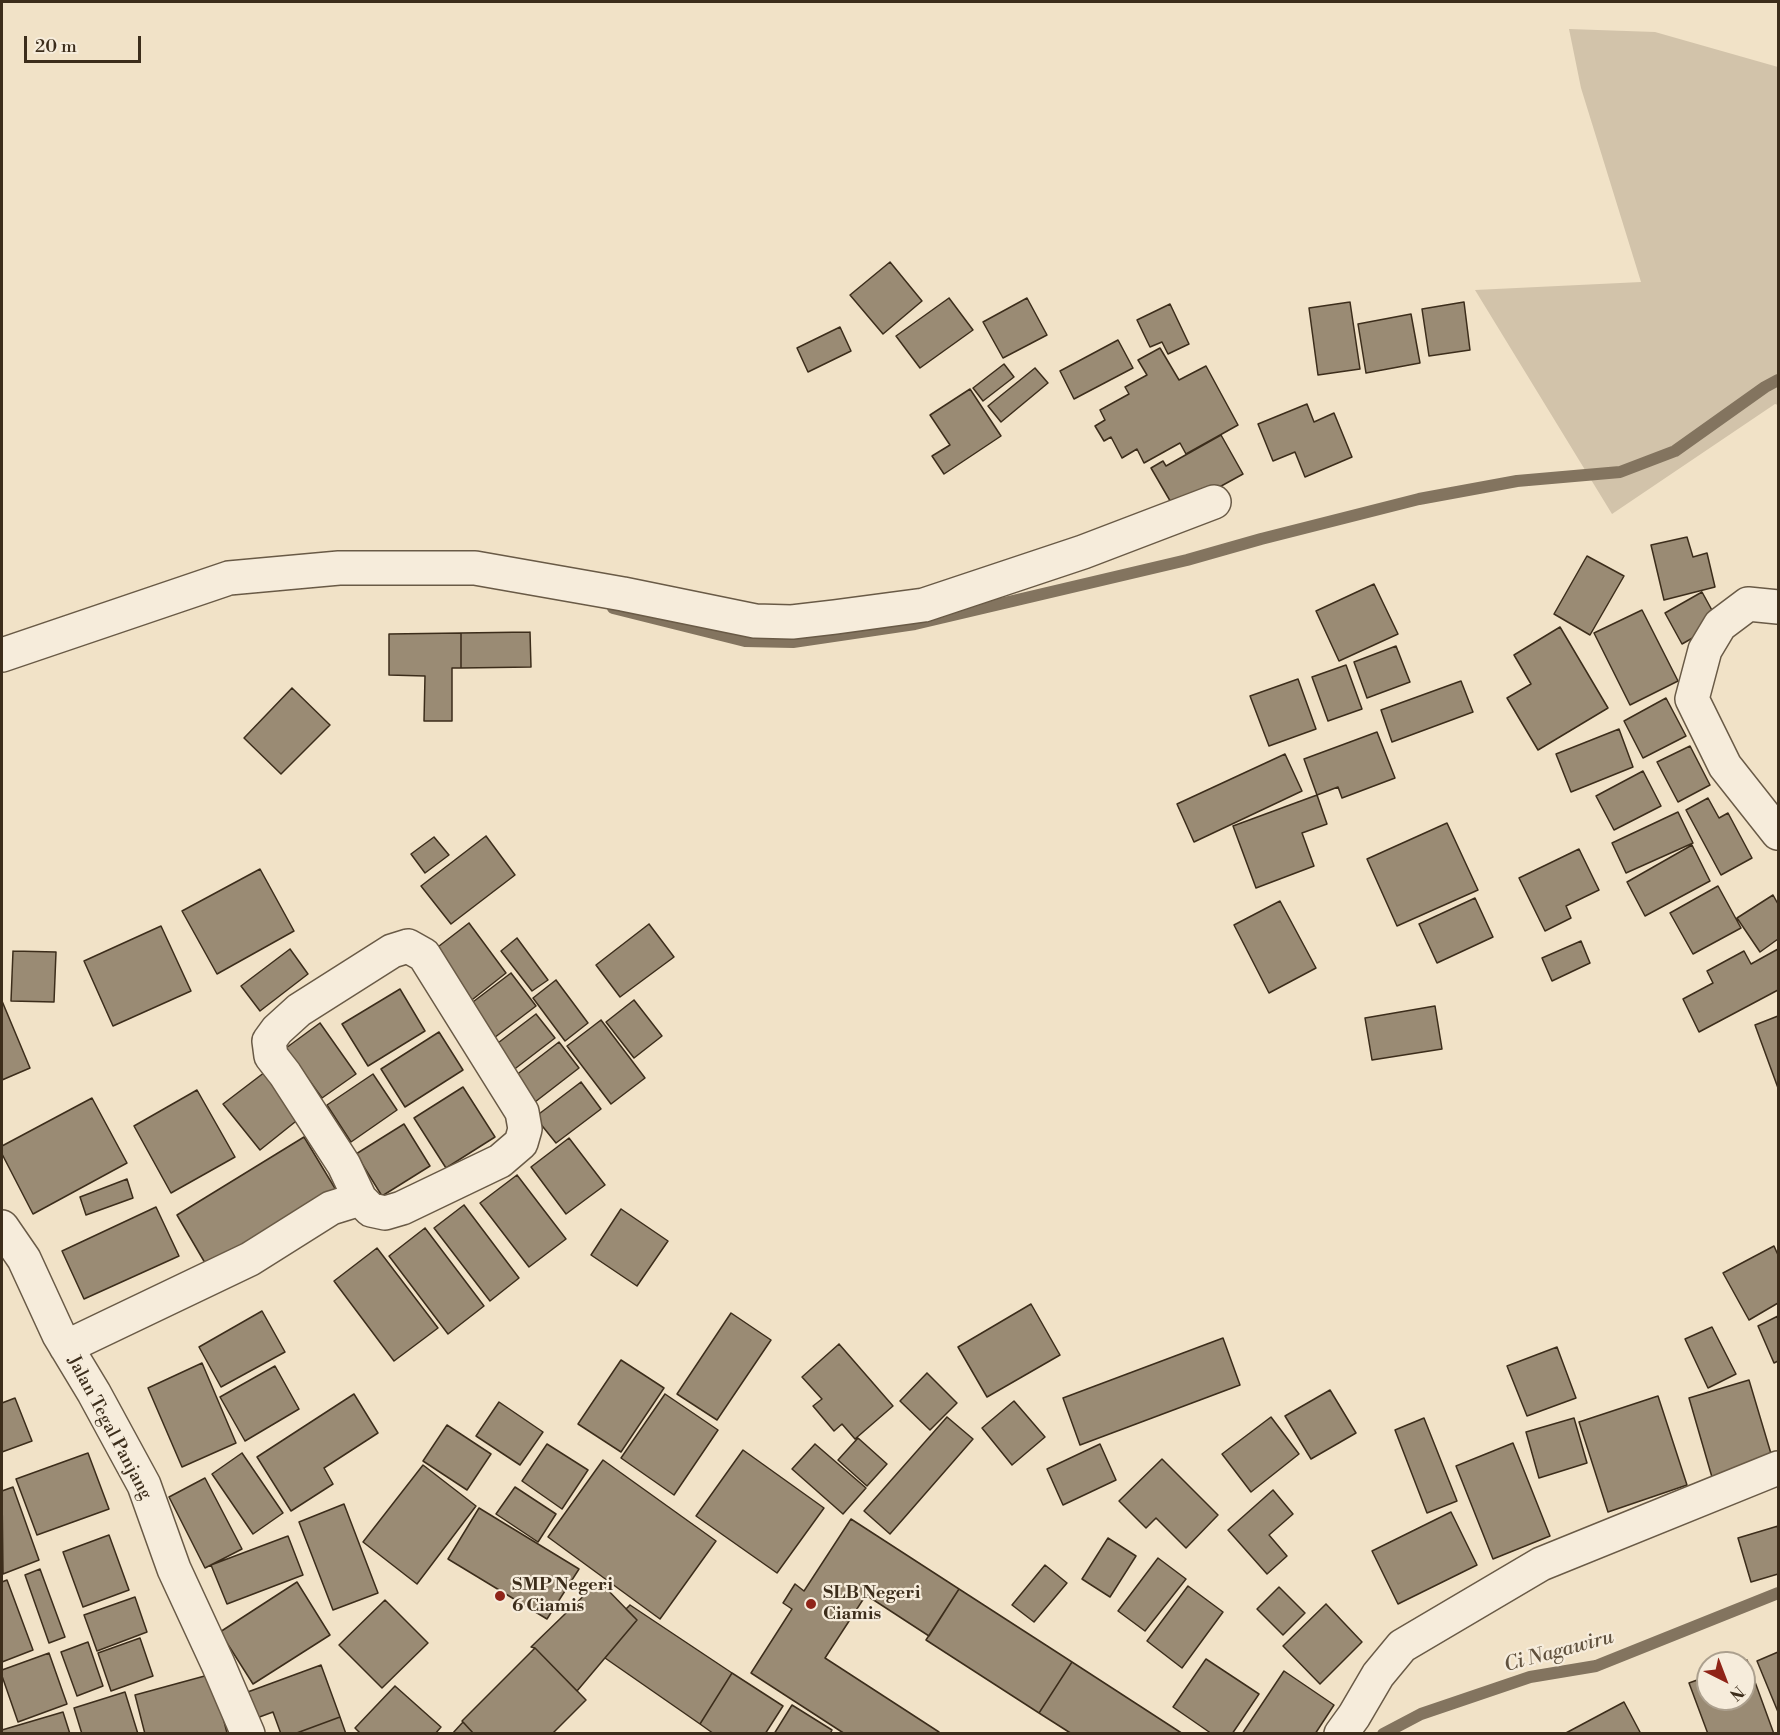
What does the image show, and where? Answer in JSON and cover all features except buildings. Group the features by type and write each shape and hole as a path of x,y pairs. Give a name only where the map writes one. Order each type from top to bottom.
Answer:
{"street":[{"path":"2,654 229,578 339,568 475,568 623,594 755,621 792,622 835,617 924,605 1083,552 1214,502"},
{"path":"1779,607 1748,604 1720,625 1706,650 1692,699 1725,766 1779,833"},
{"path":"408,946 424,955 522,1112 525,1129 521,1143 500,1161 402,1208 385,1213 371,1210 360,1199 344,1165 271,1056 269,1041 277,1030 299,1010 392,951 408,946"},
{"path":"66,1347 250,1259 331,1208 360,1199"},
{"name":"Jalan Tegal Panjang","path":"2,1227 24,1259 59,1335 94,1393 144,1485 174,1569 219,1664 248,1734"},
{"path":"1341,1734 1377,1675 1402,1646 1541,1564 1779,1468"}],"shaded area":[{"path":"1569,29 1655,32 1778,67 1778,405 1775,404 1612,514 1475,290 1641,282 1581,88"}],"waterway":[{"path":"613,608 745,641 793,642 915,624 1187,560 1419,499 1517,481 1620,472 1675,451 1778,380"},
{"name":"Ci Nagawiru","path":"1383,1734 1421,1714 1530,1677 1596,1666 1778,1593"}],"place":[{"name":"SMP Negeri 6 Ciamis","path":"500,1596"},
{"name":"SLB Negeri Ciamis","path":"811,1604"}]}
